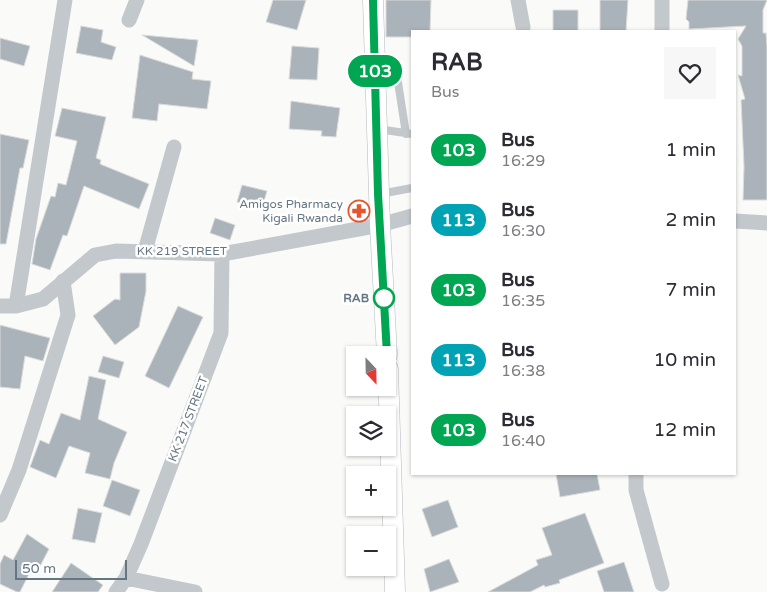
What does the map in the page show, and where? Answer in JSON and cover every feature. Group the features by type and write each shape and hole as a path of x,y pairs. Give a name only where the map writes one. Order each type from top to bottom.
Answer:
{"main road":[{"path":"373,0 378,194 387,346"},
{"path":"389,396 395,592"}],"street":[{"path":"16,306 65,0"},
{"path":"129,20 137,0"},
{"path":"518,0 523,27"},
{"path":"662,0 662,30"},
{"path":"145,251 174,147"},
{"name":"KK 219 STREET","path":"0,306 16,306 43,299 95,255 116,251 222,254 380,225 411,216"},
{"path":"736,221 767,223"},
{"name":"KK 217 STREET","path":"116,592 126,578 220,332 222,254"},
{"path":"0,515 35,423 68,315 63,281"},
{"path":"636,475 636,490 662,584"},
{"path":"126,578 196,592"}],"lane":[{"path":"375,64 392,73 398,82 410,134 376,128"},
{"path":"378,194 411,188"}],"building":[{"path":"273,0 306,0 297,30 266,22"},
{"path":"386,0 431,0 430,30 411,30 411,37 386,37"},
{"path":"600,0 628,0 626,30 600,30"},
{"path":"688,0 767,0 763,10 763,33 766,33 767,47 767,200 743,200 744,166 741,100 745,99 738,75 742,76 742,46 738,39 746,26 689,29 689,22 686,19"},
{"path":"553,10 578,10 578,30 553,30"},
{"path":"81,26 103,30 101,42 116,47 112,60 76,53"},
{"path":"142,35 198,40 194,66"},
{"path":"0,38 30,46 24,66 0,59"},
{"path":"292,46 319,48 317,80 289,79"},
{"path":"140,55 193,72 192,79 211,81 207,109 159,104 157,121 132,118"},
{"path":"291,101 340,108 336,137 321,136 322,131 289,129"},
{"path":"62,108 106,117 96,158 101,160 100,164 149,184 139,209 84,186 67,236 63,235 50,270 32,264 36,239 51,196 55,197 58,183 66,185 77,141 55,136"},
{"path":"0,134 29,140 23,168 20,168 6,244 0,244"},
{"path":"242,185 267,191 262,208 237,202"},
{"path":"215,218 235,225 230,240 210,233"},
{"path":"120,273 146,273 146,291 139,327 115,345 93,316 115,299 120,300"},
{"path":"178,306 203,317 169,388 145,376"},
{"path":"0,325 50,338 43,361 25,356 20,389 0,387"},
{"path":"103,356 124,362 119,378 98,372"},
{"path":"89,376 106,380 98,419 127,432 114,463 110,479 85,473 90,453 69,446 56,478 30,467 40,440 49,444 61,413 80,420"},
{"path":"556,475 597,475 600,490 560,497"},
{"path":"112,480 140,490 130,516 103,506"},
{"path":"448,500 458,527 432,537 422,509"},
{"path":"78,508 102,513 95,543 72,539"},
{"path":"585,513 604,563 559,580 560,583 545,587 544,585 530,592 488,592 538,565 536,560 552,555 542,528"},
{"path":"27,534 49,549 39,568 33,566 20,592 17,592 0,584 0,564 4,555 13,560"},
{"path":"449,559 459,582 430,592 424,569"},
{"path":"624,562 634,592 604,592 597,571"},
{"path":"71,563 103,585 98,592 52,592"}],"bus line":[{"name":"103","path":"373,0 378,194 386,346"}],"place":[{"name":"Amigos Pharmacy Kigali Rwanda","path":"359,211"},
{"name":"RAB","path":"384,298"}]}
